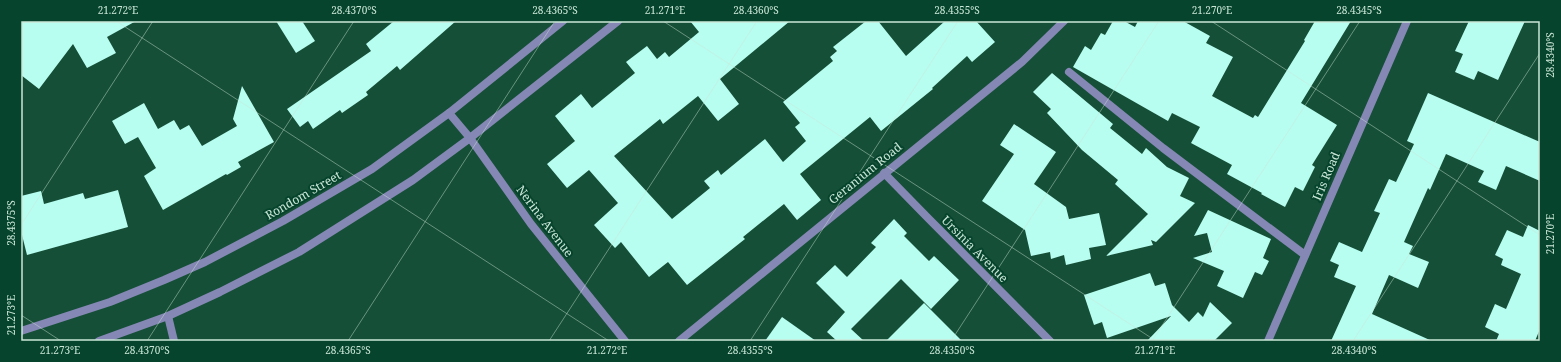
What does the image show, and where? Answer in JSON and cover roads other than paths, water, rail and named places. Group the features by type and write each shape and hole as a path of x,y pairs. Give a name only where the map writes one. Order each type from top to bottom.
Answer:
{"street":[{"name":"Rondom Street","path":"21,331 110,302 206,262 283,221 372,169 449,113 563,21"},
{"path":"98,341 168,316 220,292 299,252 413,180 470,138 618,21"},
{"name":"Geranium Road","path":"679,341 1022,62 1064,21"},
{"name":"Iris Road","path":"1268,341 1407,21"},
{"path":"1068,72 1163,148 1305,255"},
{"name":"Nerina Avenue","path":"449,113 470,138 531,224 625,341"},
{"name":"Ursinia Avenue","path":"884,173 1050,341"},
{"path":"168,316 174,341"}]}
